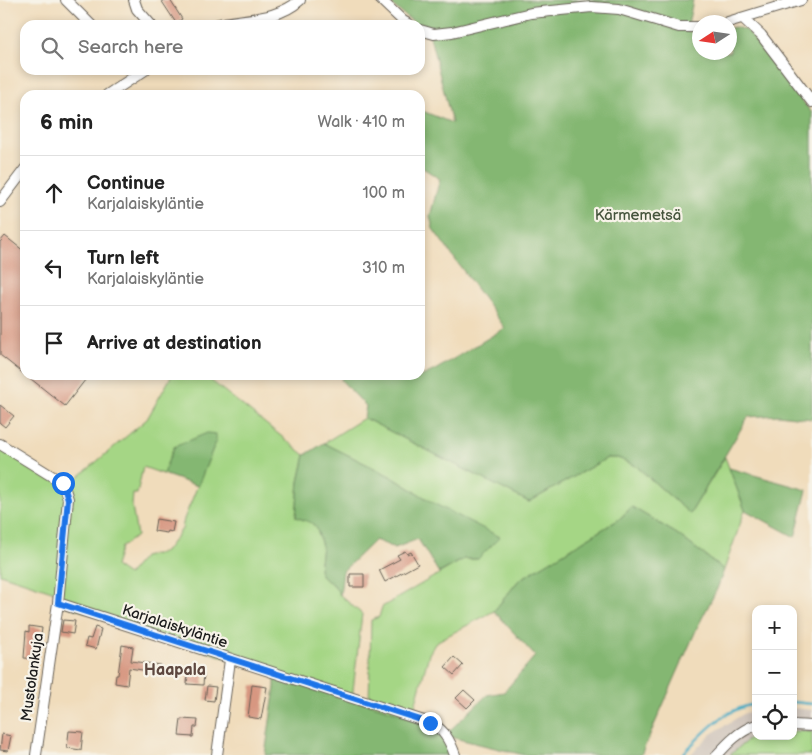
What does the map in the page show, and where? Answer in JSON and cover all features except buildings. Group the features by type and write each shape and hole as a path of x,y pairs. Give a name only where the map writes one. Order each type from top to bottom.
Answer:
{"street":[{"path":"66,0 86,20"},
{"path":"134,0 137,9 147,20"},
{"path":"252,20 280,13 294,6 300,0"},
{"path":"380,0 402,20"},
{"path":"737,20 801,0"},
{"path":"425,31 434,34 452,32 530,13 592,7 619,9 678,27 692,27"},
{"path":"744,19 760,35 812,102"},
{"path":"115,90 135,75"},
{"path":"0,202 20,176"},
{"path":"0,444 63,483 68,499 58,603"},
{"name":"Karjalaiskyläntie","path":"58,603 430,723 438,727 450,742 456,755"},
{"name":"Mustolankuja","path":"36,755 58,603"},
{"path":"217,755 230,660"},
{"path":"797,725 812,726"},
{"path":"716,755 733,738 752,727"}],"shaded area":[{"path":"797,708 812,710 812,755 690,755 711,734 745,713 752,712 752,740 797,740"}],"green space":[{"name":"Kärmemetsä","path":"387,0 693,0 688,32 692,32 692,60 737,60 737,28 748,31 812,113 812,419 778,415 748,417 690,514 636,466 618,458 607,458 529,502 364,418 366,406 341,380 425,380 425,375 505,328 433,229 430,216 440,179 425,169 425,112 452,123 428,29 425,28 425,20 411,20"},
{"path":"169,380 210,380 305,455 299,482 296,517 312,523 317,529 322,546 319,570 323,578 334,585 340,595 362,614 352,699 58,603 58,593 0,574 0,444 63,483 76,479 147,419","holes":["216,441 184,519 182,529 165,552 143,557 128,575 115,566 121,547 137,536 132,506 133,494 137,494 143,467 163,474 174,447"]},
{"path":"364,418 529,502 607,458 618,458 636,466 690,514 725,457 745,510 724,570 677,534 632,507 618,520 519,580 494,611 436,642 429,654 412,717 369,704 371,620 379,617 382,607 464,559 478,559 435,504 392,477 324,443"},
{"path":"207,433 216,434 216,441 198,486 163,474 174,447"},
{"path":"324,443 392,477 435,504 500,537 478,559 464,559 439,573 418,539 395,548 375,540 343,571 340,595 334,585 323,578 319,570 322,546 317,529 312,523 296,517 299,482 305,455"},
{"path":"729,468 807,490 795,537 745,510"},
{"path":"632,507 677,534 724,570 641,755 524,755 446,736 455,755 265,755 275,687 275,674 430,723 445,735 487,695 504,692 535,656 494,611 519,580 618,520"},
{"path":"797,731 812,732 812,755 730,755 752,736 752,740 797,740"}],"waterway":[{"path":"797,702 812,704"},
{"path":"682,755 706,730 724,716 744,706 752,705"}],"district":[{"name":"Haapala","path":"175,669"}],"route":[{"path":"63,483 68,499 58,603 430,723"}]}
